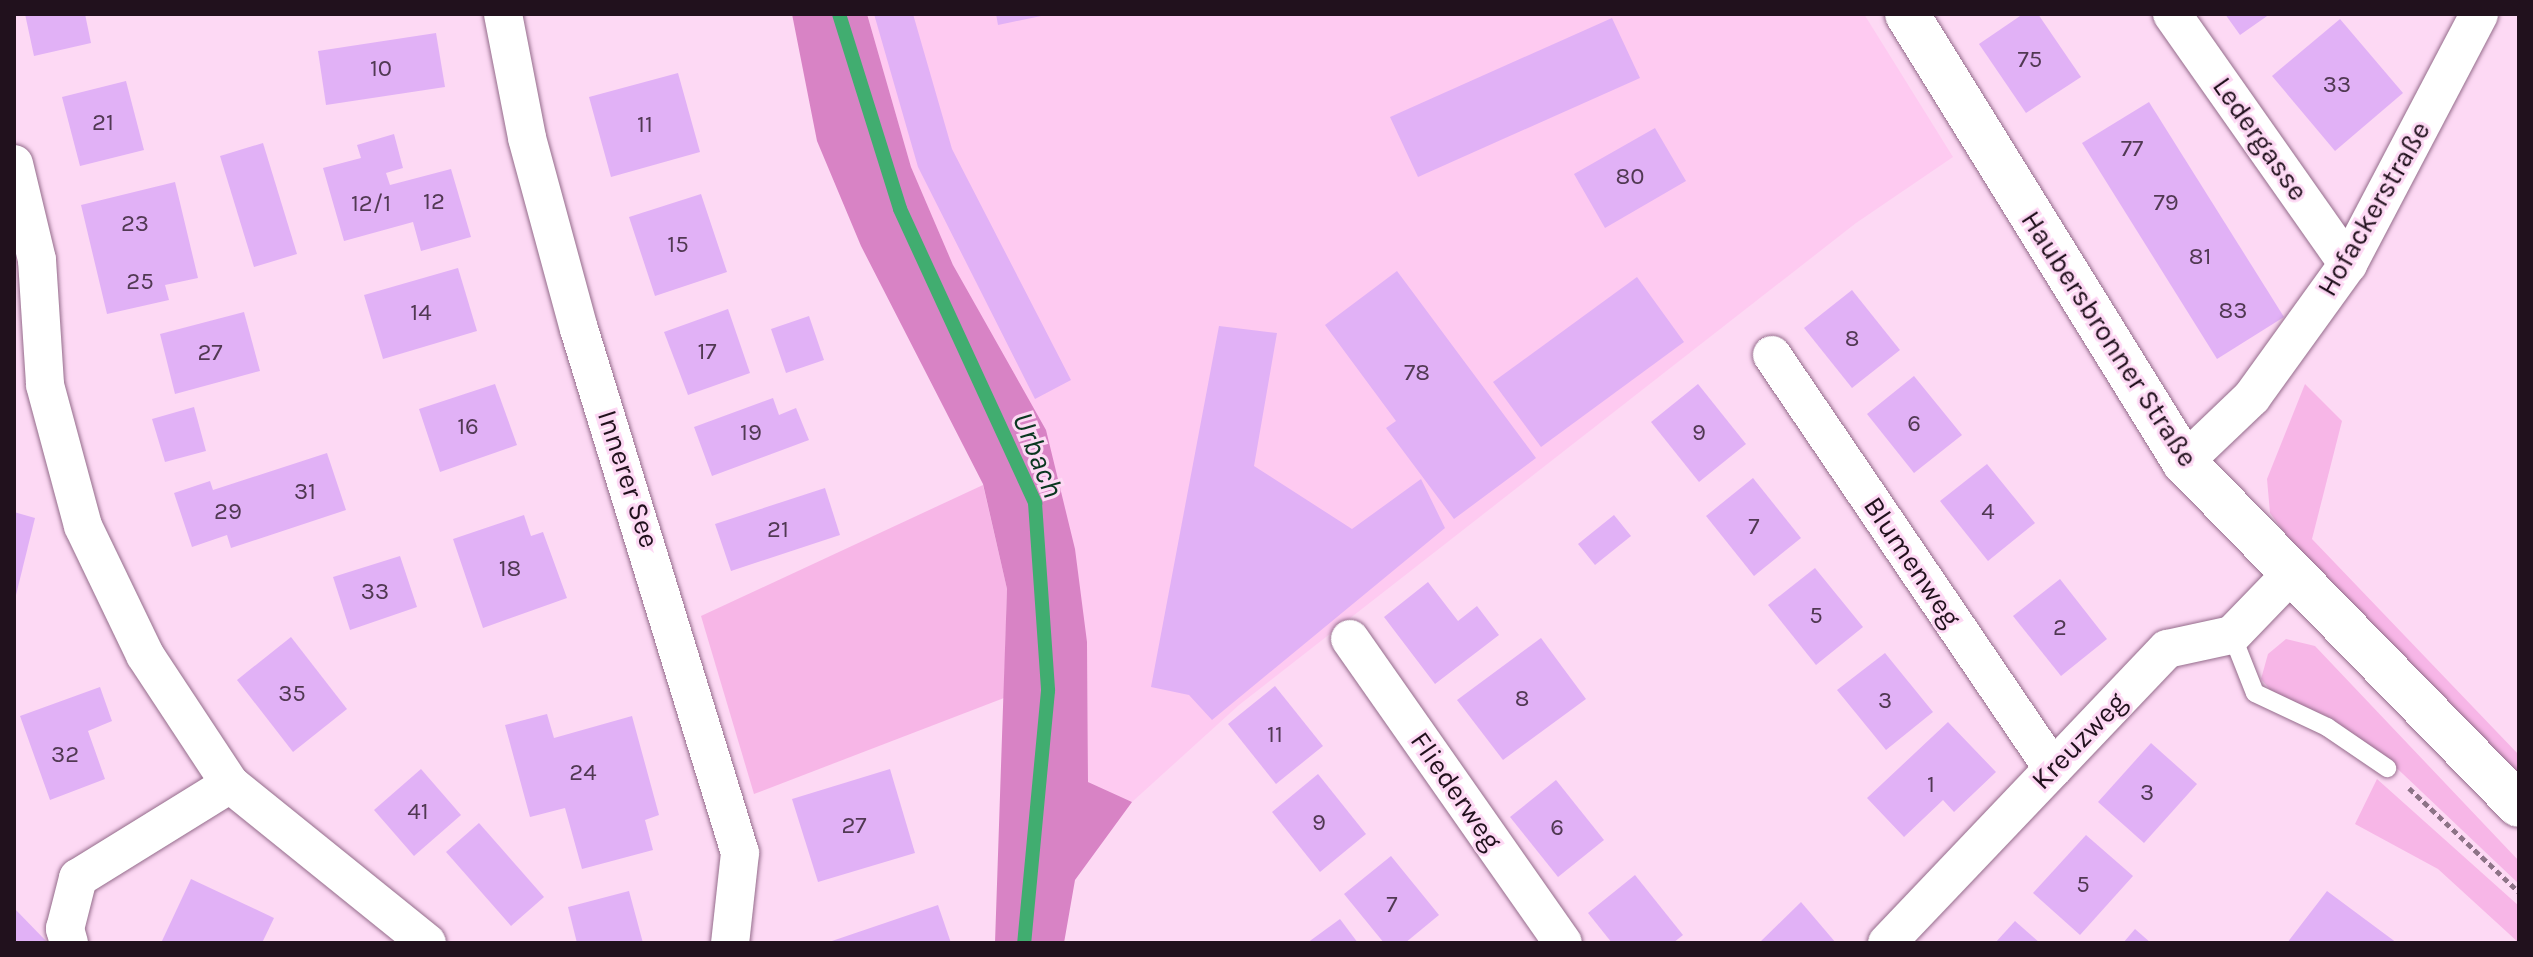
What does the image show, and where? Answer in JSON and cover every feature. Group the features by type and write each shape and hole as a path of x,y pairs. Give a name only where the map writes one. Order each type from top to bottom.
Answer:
{"street":[{"name":"Innerer See","path":"503,14 527,138 579,329 740,853 730,943"},
{"name":"Haubersbronner Straße","path":"1907,14 2184,462 2519,805"},
{"name":"Ledergasse","path":"2172,14 2348,264"},
{"name":"Hofackerstraße","path":"2184,462 2252,397 2348,264 2479,14"},
{"path":"14,164 37,260 45,385 83,526 145,655 230,784 427,943"},
{"name":"Blumenweg","path":"1772,355 2053,769"},
{"path":"2232,635 2291,574"},
{"name":"Kreuzweg","path":"1887,943 2167,649 2232,635"},
{"name":"Fliederweg","path":"1350,639 1563,943"},
{"path":"69,943 65,929 78,878 230,784"}],"lane":[{"path":"2232,635 2255,693 2327,727 2387,768"}],"path":[{"path":"2387,768 2519,892"}],"shaded area":[{"path":"792,14 867,14 911,167 953,265 1046,430 1075,549 1087,642 1088,782 1132,802 1075,880 1064,943 995,943 1007,589 983,484 861,246 817,141"},
{"path":"867,14 1864,14 1953,157 1856,223 1239,705 1132,802 1088,782 1087,642 953,265 911,167"},
{"path":"2305,384 2342,421 2312,539 2519,755 2519,789 2313,571 2270,513 2267,479"},
{"path":"983,485 1007,589 1004,698 754,794 701,616"},
{"path":"2286,639 2315,646 2519,861 2519,884 2384,756 2331,718 2274,694 2261,679 2268,654"},
{"path":"2377,779 2519,906 2519,943 2438,869 2355,824"}],"building":[{"path":"25,14 85,14 91,43 34,56"},
{"path":"874,14 913,14 952,149 1071,380 1035,399 918,167"},
{"path":"996,14 1046,14 1046,15 998,25"},
{"path":"2023,14 2038,14 2081,77 2026,113 1979,44"},
{"path":"2225,14 2270,14 2240,35"},
{"path":"1612,18 1640,78 1418,177 1390,117"},
{"path":"2340,19 2403,93 2335,151 2272,76"},
{"path":"436,33 445,87 326,105 318,51"},
{"path":"678,73 700,152 611,177 589,97"},
{"path":"126,81 144,150 80,166 62,97"},
{"path":"2149,102 2284,317 2217,359 2082,143"},
{"path":"1655,128 1686,181 1605,228 1574,174"},
{"path":"394,134 403,168 386,173 390,185 451,169 471,237 421,251 413,222 344,241 323,168 361,158 357,145"},
{"path":"263,143 297,254 254,267 220,156"},
{"path":"175,182 198,278 165,285 169,300 107,314 81,205"},
{"path":"701,194 727,272 655,296 629,217"},
{"path":"458,268 477,331 383,359 364,295"},
{"path":"1397,271 1536,458 1454,519 1386,428 1396,421 1325,325"},
{"path":"1637,277 1684,342 1541,447 1493,382"},
{"path":"1852,290 1900,350 1852,388 1804,328"},
{"path":"728,309 750,373 688,395 664,332"},
{"path":"244,312 260,371 175,394 160,334"},
{"path":"809,316 824,360 786,373 771,329"},
{"path":"1219,326 1277,333 1254,466 1352,529 1421,479 1445,528 1212,720 1189,695 1151,687"},
{"path":"1914,376 1962,435 1914,473 1867,414"},
{"path":"495,384 517,445 440,472 419,409"},
{"path":"1698,384 1746,444 1699,482 1651,422"},
{"path":"773,398 779,415 796,408 809,440 712,476 694,427"},
{"path":"194,407 206,451 165,462 152,419"},
{"path":"327,453 346,510 231,548 227,535 192,547 174,493 210,481 213,490"},
{"path":"1987,464 2035,523 1988,561 1940,501"},
{"path":"1753,478 1801,538 1754,576 1706,516"},
{"path":"825,488 840,535 731,571 715,524"},
{"path":"14,512 35,518 15,599 14,599"},
{"path":"524,515 531,536 543,532 567,598 483,628 453,539"},
{"path":"1614,515 1631,536 1595,565 1578,544"},
{"path":"400,556 417,607 350,630 333,577"},
{"path":"1815,568 1863,627 1816,665 1768,605"},
{"path":"2060,579 2107,639 2061,676 2013,616"},
{"path":"1428,582 1458,621 1477,606 1499,635 1435,684 1384,617"},
{"path":"291,637 347,709 293,752 237,680"},
{"path":"1541,638 1586,699 1503,760 1457,700"},
{"path":"1885,653 1933,712 1886,750 1837,690"},
{"path":"1275,686 1323,746 1276,784 1228,724"},
{"path":"100,687 112,721 88,731 105,779 50,800 20,716"},
{"path":"547,714 554,738 632,716 659,815 645,820 653,850 582,869 565,808 530,817 505,725"},
{"path":"1948,722 1996,772 1954,812 1943,800 1904,837 1867,798"},
{"path":"2151,743 2197,784 2144,843 2098,802"},
{"path":"421,769 461,815 414,856 374,810"},
{"path":"890,769 915,853 818,882 792,799"},
{"path":"1318,774 1366,834 1320,872 1272,812"},
{"path":"1556,780 1604,840 1558,877 1510,817"},
{"path":"479,823 544,897 511,926 446,852"},
{"path":"2086,835 2133,876 2080,935 2033,893"},
{"path":"1391,856 1439,915 1405,943 1384,943 1344,894"},
{"path":"1635,875 1683,935 1673,943 1612,943 1588,913"},
{"path":"191,879 274,918 262,943 161,943"},
{"path":"629,891 643,943 577,943 568,907"},
{"path":"2327,891 2366,920 2397,943 2287,943"},
{"path":"1801,902 1836,943 1759,943"},
{"path":"938,905 951,943 829,943 829,942"},
{"path":"14,908 48,943 14,943"},
{"path":"1340,919 1358,943 1307,943"},
{"path":"2015,921 2040,943 1995,943"},
{"path":"2135,929 2151,943 2123,943"}],"waterway":[{"name":"Urbach","path":"839,14 900,209 1035,503 1048,691 1024,943"}]}
